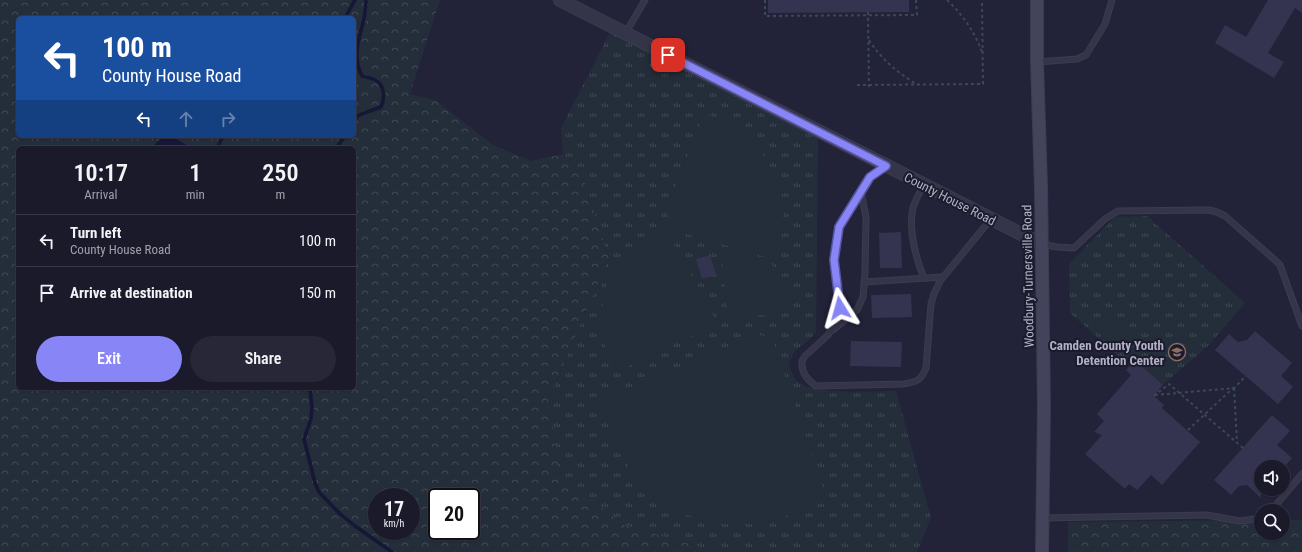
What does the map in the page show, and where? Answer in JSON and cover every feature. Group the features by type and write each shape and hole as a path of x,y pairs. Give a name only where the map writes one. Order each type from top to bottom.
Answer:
{"main road":[{"name":"Woodbury-Turnersville Road","path":"1037,0 1037,62 1041,155 1044,407 1042,552"}],"street":[{"name":"County House Road","path":"560,0 1041,244"}],"lane":[{"path":"626,34 645,0"},
{"path":"1037,62 1077,60 1086,55 1105,24 1112,0"},
{"path":"827,336 836,323 840,308 834,260 839,227 870,177 886,166"},
{"path":"924,185 913,208 912,229 919,265 924,278"},
{"path":"861,192 866,217 863,297 857,310 805,356 802,361 801,366 806,378 816,386 903,384 912,383 923,376 926,368 931,304 934,294 943,277 991,219"},
{"path":"1041,244 1074,248 1105,219 1118,211 1209,210 1217,212 1225,216 1280,266 1302,326"},
{"path":"864,282 943,277"},
{"path":"1277,504 1302,474"},
{"path":"1043,518 1206,515 1240,521 1254,519"}],"path":[{"path":"765,0 765,16 868,14 917,15 916,0"},
{"path":"947,0 961,14 974,33 983,54"},
{"path":"857,85 983,84 982,0"},
{"path":"868,14 869,90"},
{"path":"868,39 882,58 903,76 918,84"},
{"path":"1188,430 1246,376"},
{"path":"1234,388 1179,393 1154,396 1169,384 1179,393 1238,443 1243,448"},
{"path":"1234,388 1238,443"}],"green space":[{"path":"0,0 440,0 410,94 435,100 493,145 531,161 563,154 582,174 609,258 548,401 624,525 718,552 0,552"},
{"path":"610,32 818,138 816,332 794,352 789,365 793,376 797,381 805,386 816,389 844,392 896,391 931,518 917,552 718,552 624,525 561,476 548,401 609,258 582,174 563,154 561,128"},
{"path":"704,113 729,124 747,136 761,152 774,176 781,195 783,210 780,232 773,259 673,230 666,211"},
{"path":"1147,216 1245,303 1209,345 1163,385 1135,360 1130,366 1070,313 1069,264 1115,217"},
{"path":"660,225 664,226 714,317 712,326 619,371 605,346 602,333 603,304 606,290 611,276 621,258 648,233"},
{"path":"721,251 739,252 759,257 775,268 786,283 790,292 794,311 732,319 728,315"},
{"path":"1108,310 1140,338 1125,355 1093,327"},
{"path":"757,334 773,340 827,501 773,521 751,524 717,524 680,513 669,508 652,495 630,470 614,437 600,400"},
{"path":"1302,519 1302,552 1068,552 1068,522 1254,520 1254,540 1290,540 1290,520"}],"shaded area":[{"path":"163,138 176,138 188,146 154,146"}],"building":[{"path":"768,0 909,0 909,12 768,13"},
{"path":"1268,0 1302,0 1302,13 1295,8 1268,53 1284,62 1274,78 1215,43 1225,25 1246,37"},
{"path":"901,232 902,268 880,268 879,233"},
{"path":"710,255 716,275 702,279 696,259"},
{"path":"911,294 912,317 872,318 871,295"},
{"path":"1255,331 1292,363 1281,376 1293,387 1278,404 1215,350 1229,334 1238,342 1247,340"},
{"path":"851,341 902,342 901,367 850,366"},
{"path":"1135,360 1163,385 1154,396 1164,405 1162,408 1200,442 1162,485 1151,475 1137,490 1129,484 1125,489 1085,454 1102,435 1094,432 1104,421 1097,414 1131,375 1126,370"},
{"path":"1272,415 1290,431 1277,445 1292,458 1290,460 1254,460 1254,492 1247,485 1239,486 1231,495 1214,480"}],"waterway":[{"path":"346,16 355,0"},
{"path":"356,119 359,115 381,107 383,100 381,85 374,79 362,76 357,62 357,48 364,19 366,0"},
{"path":"218,146 222,138"},
{"path":"338,146 344,138"},
{"path":"310,390 312,407 311,419 304,439 315,483 319,492 339,513 392,552"}],"place":[{"name":"Camden County Youth Detention Center","path":"1177,352"}],"route":[{"path":"668,55 886,166 870,177 839,227 834,260 840,308"}]}
